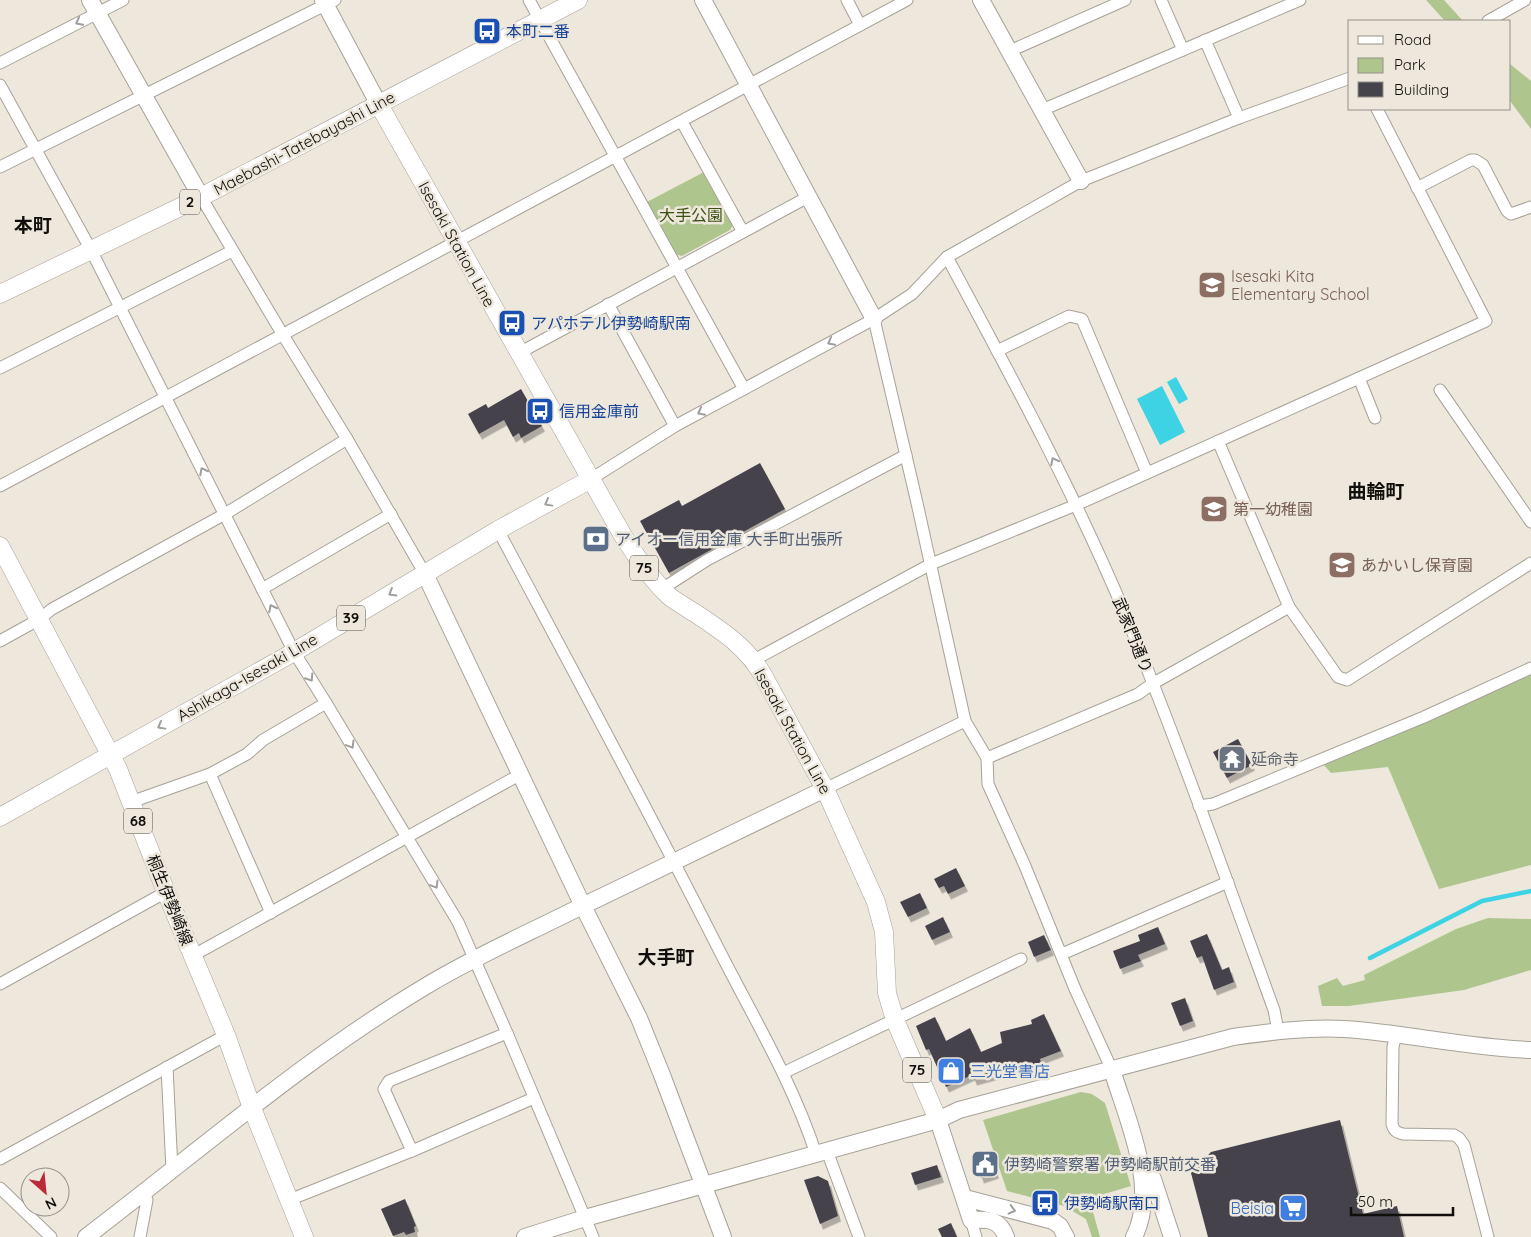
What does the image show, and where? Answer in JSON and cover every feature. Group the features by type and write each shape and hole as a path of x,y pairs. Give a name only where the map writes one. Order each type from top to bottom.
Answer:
{"main road":[{"name":"Maebashi-Tatebayashi Line","path":"0,294 201,196 578,0"},
{"name":"Isesaki Station Line","path":"378,103 518,353 641,565 671,597 740,644 754,660 763,675 825,789 880,914 884,932 885,979 895,1020"},
{"name":"Ashikaga-Isesaki Line","path":"111,754 294,652 498,530 591,479"},
{"name":"桐生伊勢崎線","path":"0,546 111,754 192,956 226,1035 252,1108 304,1237"},
{"name":"39","path":"0,817 111,754"},
{"name":"75","path":"895,1020 938,1120"}],"street":[{"path":"0,63 94,6 123,0"},
{"path":"529,0 744,389"},
{"path":"703,0 874,319 931,564 965,721 987,758 988,784 1112,1070 1142,1167 1142,1216 1134,1237"},
{"path":"847,0 860,25"},
{"path":"0,486 907,0"},
{"path":"981,0 1081,181"},
{"path":"1010,52 1125,0"},
{"path":"1161,0 1183,50"},
{"path":"1042,110 1300,0"},
{"path":"1490,20 1526,0"},
{"path":"0,167 328,2 378,103"},
{"path":"94,6 232,251 348,439 425,574 583,906 639,1018 666,1084 723,1237"},
{"path":"1205,40 1239,118"},
{"path":"591,479 675,426 874,319 912,294 947,257 1081,181 1239,118 1348,79"},
{"path":"0,85 91,250 294,652 458,922 593,1237"},
{"path":"754,660 931,564 1076,505 1486,321 1378,110"},
{"path":"682,122 743,232"},
{"path":"1417,188 1471,160 1475,160 1483,165 1507,211 1511,214 1531,207"},
{"path":"518,353 808,197"},
{"path":"0,368 232,251"},
{"name":"武家門通り","path":"947,257 998,351 1076,505 1125,615 1175,738 1228,882 1274,1010 1278,1031"},
{"path":"608,304 675,426"},
{"path":"998,351 1069,316 1082,319 1147,473"},
{"path":"1359,378 1375,418"},
{"path":"1440,390 1531,522"},
{"path":"0,641 38,620 52,609 225,514 348,439"},
{"path":"1218,441 1290,607 1338,677 1347,680 1531,562"},
{"path":"662,589 707,560 906,455"},
{"path":"262,589 391,514"},
{"path":"498,530 674,861 782,1073 808,1131 821,1153 858,1237"},
{"path":"987,758 1138,694 1152,684 1290,607"},
{"path":"1199,806 1222,801 1424,716 1531,668"},
{"path":"131,802 210,774 247,754 263,740 326,703"},
{"path":"86,1237 252,1108 379,1015 433,982 475,959 674,861 965,721"},
{"path":"210,774 271,913"},
{"path":"192,956 521,774"},
{"path":"1062,954 1228,882"},
{"path":"0,984 166,892"},
{"path":"782,1073 1021,959"},
{"path":"525,1237 585,1218 938,1120 959,1110 1233,1037 1278,1031 1344,1029 1396,1034 1450,1043 1531,1050"},
{"path":"412,1151 384,1089 389,1081 507,1033"},
{"path":"1396,1034 1393,1046 1393,1129 1403,1134 1454,1136 1459,1138 1464,1145 1488,1237"},
{"path":"0,1159 226,1035"},
{"path":"167,1067 172,1170"},
{"path":"289,1200 412,1151 534,1098"},
{"path":"938,1120 965,1198 976,1237"},
{"path":"1142,1167 1153,1179 1172,1237"},
{"path":"0,1188 52,1237"},
{"path":"140,1237 147,1200 144,1193"},
{"path":"965,1198 1053,1221 1060,1226 1066,1237"},
{"path":"971,1220 985,1219 995,1222 1001,1226 1006,1237"}],"green space":[{"path":"1426,0 1444,0 1462,20 1444,20"},
{"path":"1511,65 1531,81 1531,129 1511,102"},
{"name":"大手公園","path":"704,172 733,225 730,230 682,256 675,254 647,202"},
{"path":"1531,675 1531,865 1439,889 1388,767 1331,773 1323,764"},
{"path":"1488,918 1531,919 1531,970 1464,990 1349,1006 1322,1006 1318,986 1337,978 1343,986 1365,980 1364,975 1456,929"},
{"path":"1081,1092 1092,1094 1105,1103 1131,1186 1101,1195 1091,1205 1100,1237 1092,1237 1086,1219 1064,1206 1007,1191 983,1120"}],"water":[{"path":"1176,377 1188,399 1179,404 1167,382"},
{"path":"1162,386 1185,432 1160,445 1137,399"}],"building":[{"path":"521,389 542,426 521,438 519,433 513,437 504,420 479,434 468,414 486,404 488,408"},
{"path":"760,463 785,509 669,573 640,521 679,500 682,506"},
{"name":"延命寺","path":"1238,739 1252,765 1227,778 1213,752"},
{"path":"956,868 965,886 948,894 944,886 939,888 934,879"},
{"path":"920,893 927,908 908,917 900,902"},
{"path":"943,917 950,932 932,940 925,926"},
{"path":"1158,927 1165,944 1138,955 1141,961 1120,969 1113,951 1140,941 1138,935"},
{"path":"1207,934 1222,970 1229,967 1234,982 1214,990 1202,956 1197,958 1190,941"},
{"path":"1044,935 1051,950 1034,957 1028,942"},
{"path":"1185,998 1193,1021 1180,1026 1171,1003"},
{"path":"1044,1014 1061,1051 1040,1059 1043,1068 1007,1073 1007,1071 974,1080 972,1075 946,1087 929,1049 926,1050 916,1026 935,1017 946,1041 970,1028 981,1052 1002,1043 1000,1032 1032,1024 1031,1020"},
{"path":"1340,1120 1363,1214 1397,1206 1404,1237 1208,1237 1191,1173 1211,1152"},
{"path":"989,1154 996,1173 981,1178 974,1158"},
{"path":"937,1165 941,1177 915,1185 911,1173"},
{"path":"818,1176 828,1181 838,1216 820,1224 804,1180"},
{"path":"405,1199 416,1226 414,1227 415,1232 406,1235 404,1232 393,1236 381,1209"},
{"path":"951,1223 957,1237 942,1237 938,1229"}],"waterway":[{"path":"1370,958 1482,901 1531,891"}],"place":[{"name":"本町二番","path":"487,31"},
{"name":"Isesaki Kita Elementary School","path":"1212,285"},
{"name":"アパホテル伊勢崎駅南","path":"512,323"},
{"name":"信用金庫前","path":"540,411"},
{"name":"第一幼稚園","path":"1214,509"},
{"name":"アイオー信用金庫 大手町出張所","path":"596,539"},
{"name":"あかいし保育園","path":"1342,565"},
{"name":"延命寺","path":"1232,759"},
{"name":"三光堂書店","path":"951,1071"},
{"name":"伊勢崎警察署 伊勢崎駅前交番","path":"985,1164"},
{"name":"伊勢崎駅南口","path":"1045,1203"},
{"name":"Beisia","path":"1293,1208"}],"district":[{"name":"本町","path":"33,225"},
{"name":"曲輪町","path":"1376,491"},
{"name":"大手町","path":"666,957"}]}
